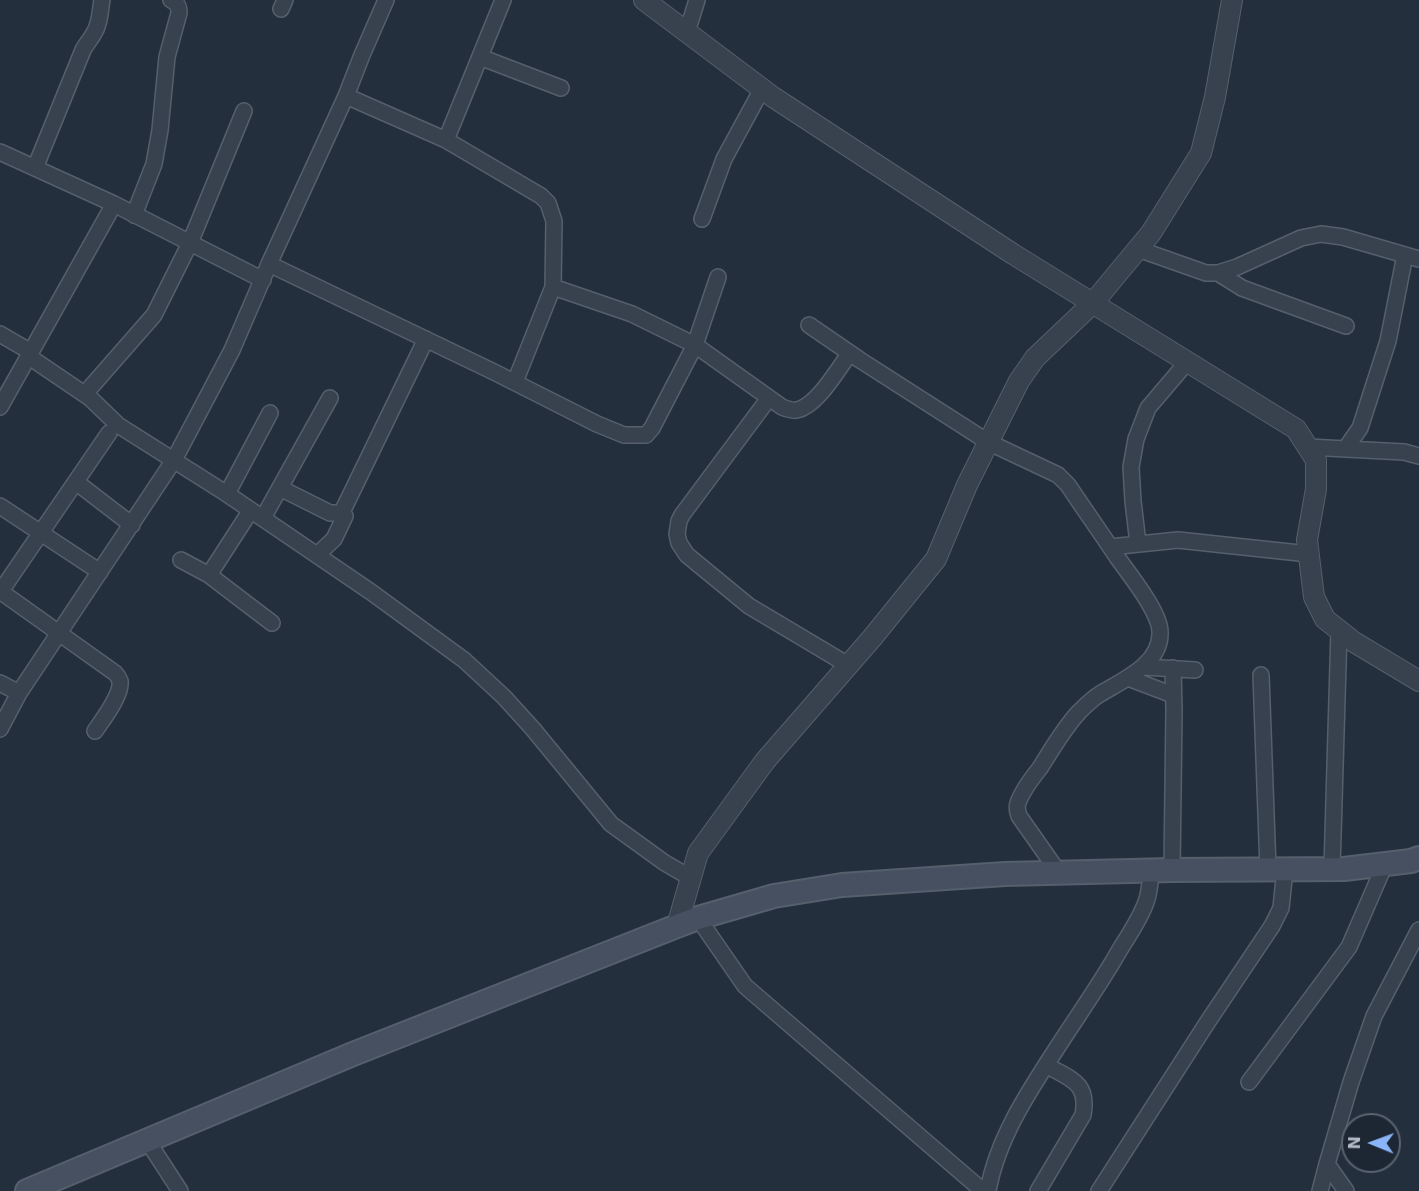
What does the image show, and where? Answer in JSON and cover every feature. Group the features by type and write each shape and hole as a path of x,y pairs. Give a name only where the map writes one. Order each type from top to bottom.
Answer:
{"main road":[{"path":"27,1191 353,1054 688,922 774,896 842,885 1005,874 1344,869 1411,861 1419,858"}],"street":[{"path":"36,168 83,50 98,23 102,0"},
{"path":"134,215 154,164 160,130 167,57 179,13 176,2 171,0"},
{"path":"0,729 59,632 174,460 232,350 346,96 386,0"},
{"path":"446,140 504,0"},
{"path":"644,0 762,89 1012,254 1296,429 1316,460 1316,489 1307,540 1314,597 1325,619 1354,642 1419,681"},
{"path":"687,32 697,0"},
{"path":"983,1191 745,986 688,922 691,878 698,853 765,761 936,559 988,442 1019,381 1035,358 1093,303 1151,233 1201,153 1215,97 1232,0"},
{"path":"480,57 561,88"},
{"path":"702,219 724,159 762,89"},
{"path":"346,96 446,140 541,196 548,203 554,221 553,286 515,382"},
{"path":"90,388 154,315 190,243 244,111"},
{"path":"0,152 114,204 263,280"},
{"path":"0,407 114,204"},
{"path":"1138,249 1206,273 1218,273 1237,267 1301,238 1321,234 1343,237 1412,257 1360,428 1346,448"},
{"path":"269,264 597,424 624,435 646,435 652,428 695,345 718,277"},
{"path":"1218,273 1242,288 1346,326"},
{"path":"553,286 632,314 695,345 782,407 790,410 797,410 808,405 820,394 850,352"},
{"path":"810,325 988,442 1058,474 1068,485 1157,618 1160,640 1149,661 1128,678 1098,695 1079,712 1058,740 1018,803 1019,816 1059,873"},
{"path":"0,334 31,352"},
{"path":"280,488 330,513 341,513 426,339"},
{"path":"31,352 31,358 90,398 118,425 257,514 371,592 464,660 504,697 611,824 665,863 691,878"},
{"path":"1138,544 1131,467 1136,439 1148,408 1188,361"},
{"path":"209,575 280,488 330,398"},
{"path":"769,398 682,515 677,534 679,543 687,555 749,606 848,665"},
{"path":"227,494 270,413"},
{"path":"95,731 114,702 120,687 120,680 115,672 0,591 109,433"},
{"path":"1308,447 1404,452 1419,456"},
{"path":"76,482 132,525"},
{"path":"0,506 100,572"},
{"path":"317,555 334,539 345,516"},
{"path":"1110,547 1178,540 1309,554"},
{"path":"181,560 209,575 272,623"},
{"path":"1332,869 1339,630"},
{"path":"1144,667 1195,669"},
{"path":"988,1191 990,1177 1008,1130 1031,1087 1101,980 1137,920 1150,889 1162,870 1173,668"},
{"path":"1099,1191 1272,926 1281,908 1261,675"},
{"path":"1128,678 1173,695"},
{"path":"0,683 20,693"},
{"path":"1249,1082 1349,947 1385,864"},
{"path":"1320,1191 1351,1082 1374,1016 1419,930"},
{"path":"1038,1191 1083,1115 1085,1103 1084,1093 1076,1082 1046,1065"},
{"path":"147,1140 180,1191"},
{"path":"1327,1164 1346,1191"}]}
